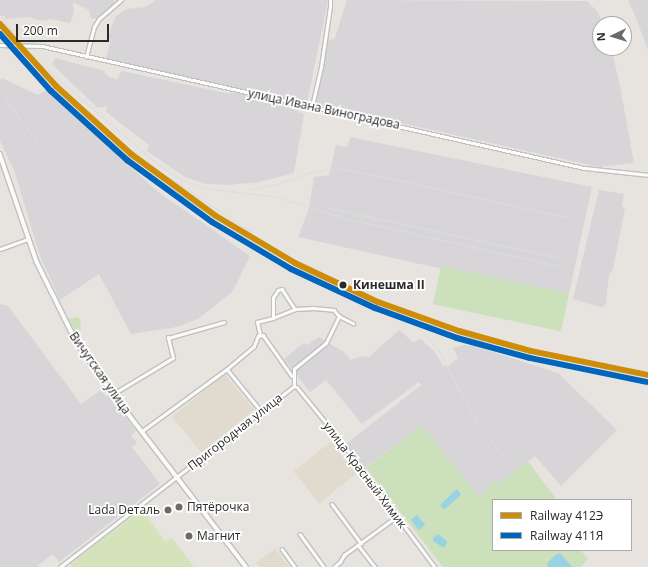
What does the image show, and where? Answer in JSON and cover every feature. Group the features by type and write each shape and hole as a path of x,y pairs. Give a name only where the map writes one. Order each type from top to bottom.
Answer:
{"main road":[{"name":"Вичугская улица","path":"0,154 28,239 55,302 72,335 113,394 246,567"}],"street":[{"path":"86,57 97,23 122,0"},
{"path":"312,106 321,67 330,0"},
{"name":"улица Ивана Виноградова","path":"0,45 42,46 584,168 648,175"},
{"path":"0,249 28,239"},
{"path":"273,318 273,298 278,290 282,289 296,309"},
{"path":"142,431 226,369 254,346 259,335 257,322 273,318 296,309 313,308 334,310 338,316 353,323"},
{"path":"293,387 294,369 326,343 338,316"},
{"path":"113,394 173,358 168,338 224,322"},
{"path":"259,335 263,335 292,376"},
{"path":"226,369 261,411"},
{"name":"Пригородная улица","path":"60,567 293,387"},
{"name":"улица Красный Химик","path":"293,387 300,389 435,567"},
{"path":"332,504 361,543"},
{"path":"334,567 340,562 344,555 396,517"},
{"path":"300,534 324,567"},
{"path":"358,545 375,567"},
{"path":"282,549 295,567"}],"shaded area":[{"path":"0,0 113,0 115,2 97,19 91,18 89,10 73,2 74,12 70,23 50,19 43,21 28,17 5,19 5,16 0,16"},
{"path":"156,0 328,0 307,103 106,59 111,39 108,38 116,16 126,9 145,7"},
{"path":"347,0 587,1 597,11 599,16 592,16 592,56 613,56 634,163 599,167 315,104 325,50 329,40 335,38"},
{"path":"628,0 648,0 648,50 634,13"},
{"path":"55,58 105,71 104,73 109,77 117,79 122,71 230,94 231,92 276,102 304,114 294,173 259,182 229,185 206,184 185,177 147,151 149,145 106,112 107,106 98,108 52,64"},
{"path":"2,78 38,95 46,90 157,191 250,256 233,291 198,319 177,327 131,334 99,274 60,300 40,256 14,170 0,141 0,80"},
{"path":"350,137 592,187 569,294 442,266 441,268 429,266 298,237 309,208 314,177 329,175 336,145 347,147"},
{"path":"599,190 624,194 622,206 625,209 613,269 609,275 606,305 601,307 573,299"},
{"path":"0,304 8,306 81,404 101,390 106,397 109,395 136,431 131,435 137,443 132,447 160,484 59,562 53,554 38,565 39,567 0,567"},
{"path":"399,330 413,342 421,339 435,352 444,367 447,365 448,366 458,358 453,348 464,345 474,346 558,373 617,430 561,486 535,456 498,485 495,481 489,486 491,489 479,498 422,425 365,468 346,444 421,385 419,382 362,424 326,380 310,392 284,359 303,343 308,345 319,337 344,352 351,360 361,356 369,357"},
{"path":"225,374 254,410 201,453 172,417"},
{"path":"330,442 356,474 319,503 293,472"},
{"path":"275,548 289,567 259,567 256,563"}],"green space":[{"path":"441,266 569,293 561,331 433,304"},
{"path":"77,317 80,319 81,329 75,332 68,319"},
{"path":"422,425 479,497 490,489 489,486 496,480 499,484 528,461 556,499 492,499 492,551 581,551 588,558 581,567 443,567 366,468"},
{"path":"142,509 165,541 172,538 194,567 72,567 70,564"}],"water":[{"path":"457,489 461,494 460,496 445,509 443,509 440,505"},
{"path":"417,515 425,525 419,530 411,520"},
{"path":"438,534 447,541 444,548 433,541 433,538"},
{"path":"558,553 561,554 572,567 547,567 548,562"}],"railway":[{"path":"0,14 17,40"},
{"path":"30,55 157,164 175,176 195,185 219,190 273,196 348,219 563,267"},
{"path":"0,90 20,120 37,140"},
{"path":"117,142 137,156"},
{"path":"131,154 178,193 242,235 326,281 385,307 418,327 438,349 476,422 501,454"},
{"path":"250,189 276,184 314,171 334,169 351,170 572,218"},
{"path":"170,178 251,232"},
{"path":"329,208 564,259"},
{"path":"575,358 648,372"}],"rail line":[{"name":"412Э","path":"0,24 56,86 131,154 216,216 295,263 378,302 459,331 531,351 648,375"},
{"name":"411Я","path":"0,34 51,91 127,160 212,222 291,269 375,308 457,338 530,358 647,382"}],"place":[{"name":"Кинешма II","path":"343,285"},
{"name":"Пятёрочка","path":"179,507"},
{"name":"Lada Dеталь","path":"168,510"},
{"name":"Магнит","path":"189,536"}]}
